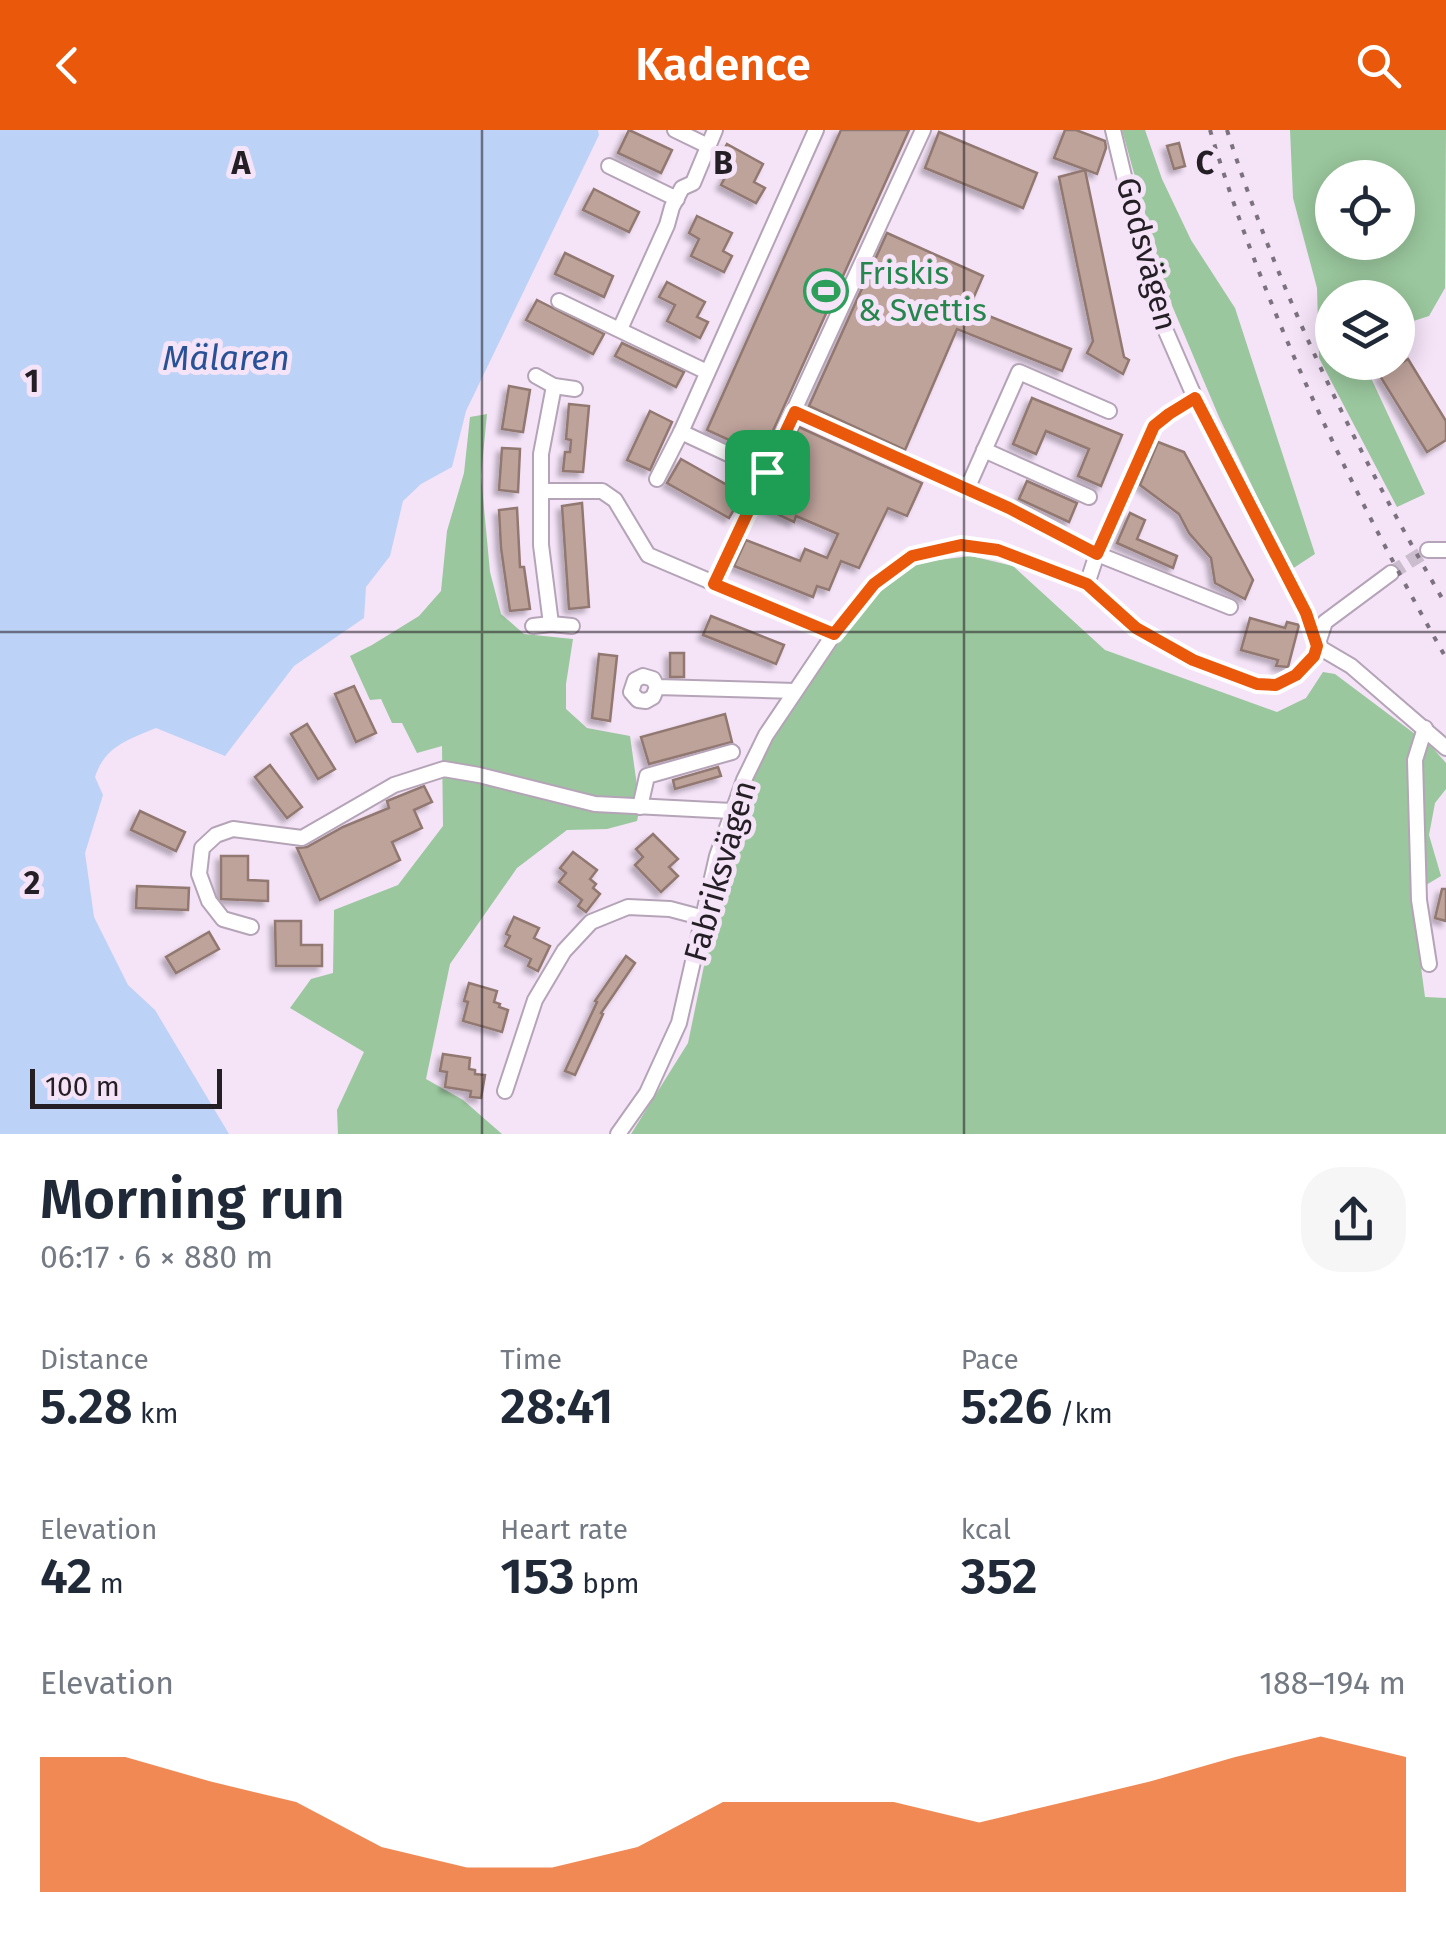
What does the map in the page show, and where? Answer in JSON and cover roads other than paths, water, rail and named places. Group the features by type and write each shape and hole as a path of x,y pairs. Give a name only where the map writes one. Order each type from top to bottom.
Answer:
{"street":[{"path":"675,130 708,146"},
{"path":"620,329 676,199 682,188 693,183 714,130"},
{"path":"657,479 816,130"},
{"path":"714,584 923,130"},
{"name":"Godsvägen","path":"1114,130 1155,306 1195,398 1306,613 1317,646"},
{"path":"609,166 676,199"},
{"path":"558,301 707,372"},
{"path":"967,489 1019,372 1109,410"},
{"path":"536,376 554,386 575,389"},
{"path":"551,624 541,545 541,454 554,386"},
{"path":"1087,584 1154,426 1195,398"},
{"path":"795,412 1009,508 1097,554 1230,607"},
{"path":"681,432 767,472"},
{"path":"984,450 1089,497"},
{"path":"541,490 602,491 615,500 648,555 834,634"},
{"name":"Fabriksvägen","path":"618,1134 647,1093 679,1023 717,856 744,780 766,735 834,634 874,584 912,556 961,545 998,550 1087,584 1136,628 1193,660 1257,684 1276,685 1296,675 1314,656 1324,622 1390,574"},
{"path":"1428,550 1446,550"},
{"path":"534,626 572,626"},
{"path":"1317,646 1351,666 1446,748"},
{"path":"657,687 795,691"},
{"path":"1425,728 1415,760 1419,900 1429,964"},
{"path":"640,807 646,776 732,752"},
{"path":"251,926 223,919 209,901 199,874 202,848 216,836 233,829 302,838 394,785 444,769 595,804 732,811"},
{"path":"506,1091 535,1000 564,951 591,922 628,907 670,909 704,918"}],"water":[{"name":"Mälaren","path":"0,130 598,130 599,135 466,411 452,467 421,484 403,501 390,556 366,587 364,618 294,666 225,756 156,728 111,751 99,766 95,777 103,795 85,853 94,917 128,985 155,1010 229,1134 0,1134"}],"tunnel":[{"path":"1391,573 1428,550"}],"railway":[{"path":"1210,130 1257,267 1313,400 1377,531 1446,658"},
{"path":"1227,130 1271,253 1323,373 1382,491 1446,605"}],"place":[{"name":"Friskis & Svettis","path":"826,291"}]}
